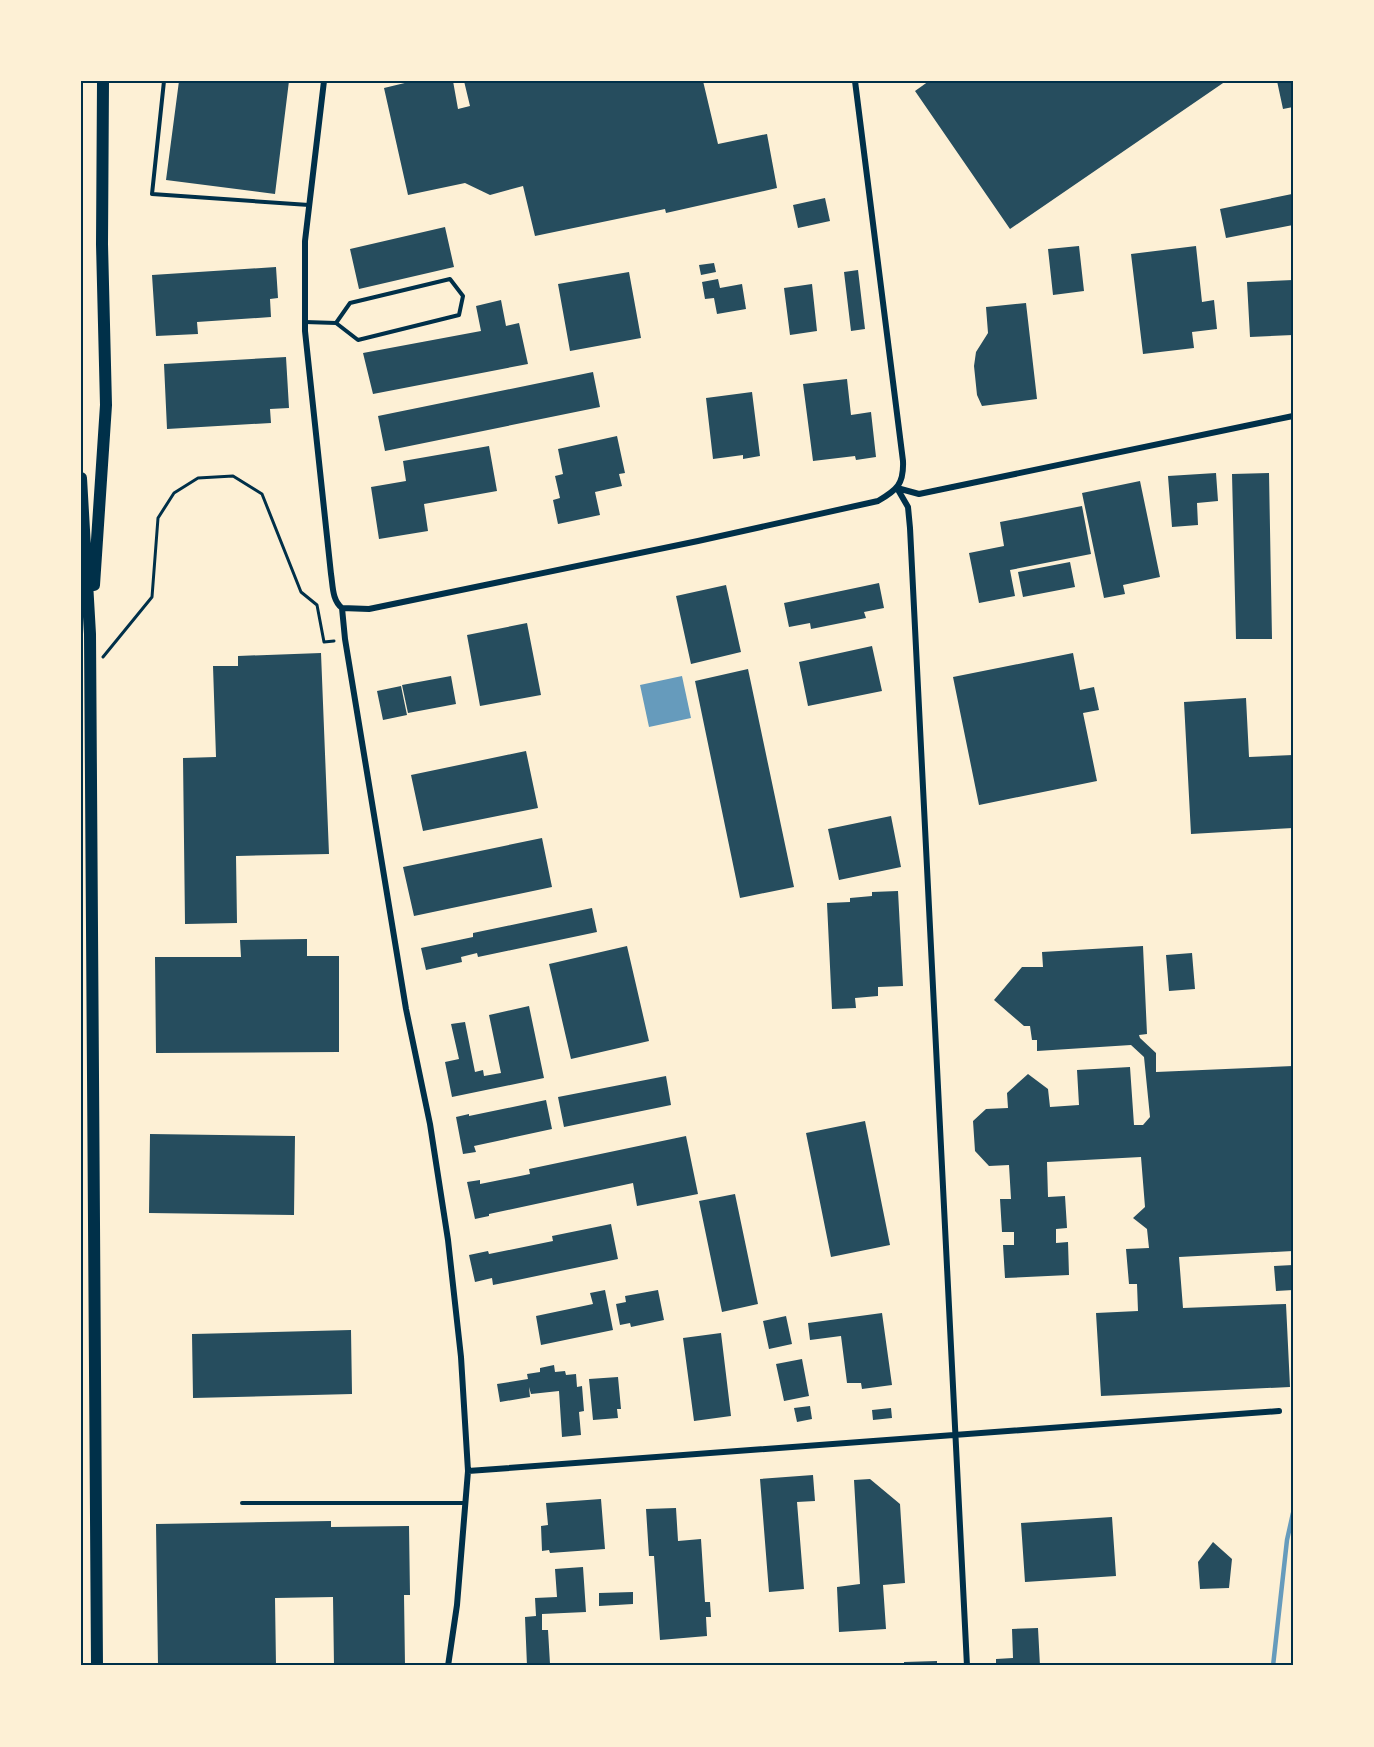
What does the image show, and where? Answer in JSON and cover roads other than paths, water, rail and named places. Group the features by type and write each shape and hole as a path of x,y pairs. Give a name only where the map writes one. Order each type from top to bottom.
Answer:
{"main road":[{"path":"90,634 100,518 106,405 102,244 103,81"},
{"path":"81,478 90,634 97,1666"}],"street":[{"path":"324,81 305,241 305,322 335,598 337,604 342,608 369,609 878,501 897,488 903,475 903,461 855,81"},
{"path":"897,488 920,494 1293,416"},
{"path":"897,488 908,507 910,528 967,1666"},
{"path":"342,608 345,639 404,999 430,1124 446,1228 461,1357 468,1471 457,1605 448,1666"},
{"path":"468,1471 1279,1411"}],"lane":[{"path":"164,81 152,194 309,205"},
{"path":"305,322 336,323 358,340 459,315 463,296 450,279 350,303 336,323"},
{"path":"242,1503 465,1503"}],"water":[{"path":"682,676 691,718 649,727 640,685"}],"waterway":[{"path":"1273,1666 1287,1540 1293,1513"}]}
